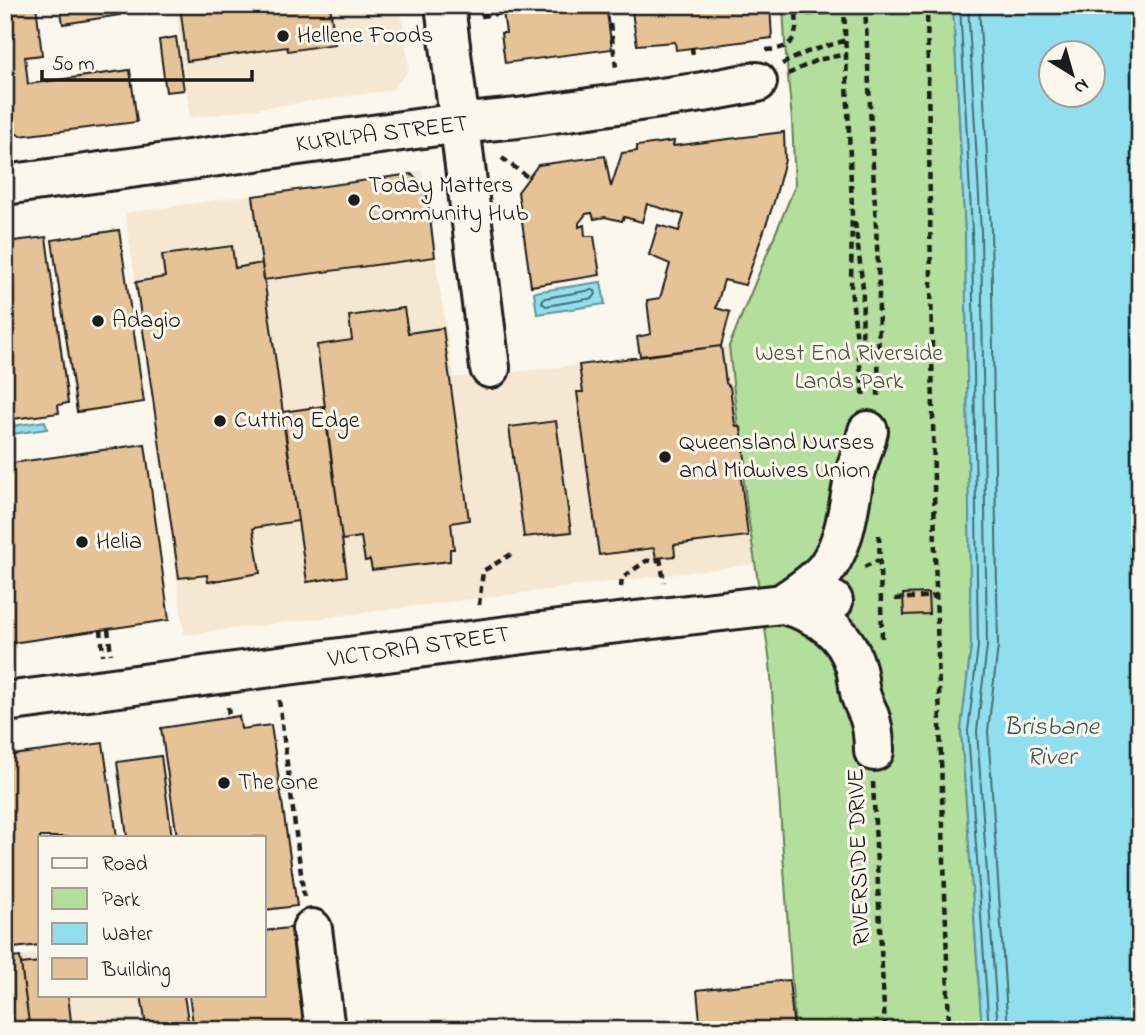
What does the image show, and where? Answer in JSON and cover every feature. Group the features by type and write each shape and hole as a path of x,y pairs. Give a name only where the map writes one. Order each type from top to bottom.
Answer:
{"street":[{"path":"445,5 490,368"},
{"name":"KURILPA STREET","path":"5,185 703,92 760,66"},
{"path":"782,604 822,573 839,544 846,523 855,474 873,420"},
{"name":"VICTORIA STREET","path":"5,702 524,634 782,604 833,601"},
{"path":"782,604 803,609 821,619 833,629 851,654 872,728 874,751"},
{"path":"308,916 325,1030"}],"path":[{"path":"760,66 792,42 796,5"},
{"path":"803,5 804,14 845,8 852,208 851,289 861,371 863,288 852,208"},
{"path":"865,5 879,287 873,420"},
{"path":"927,5 935,554 949,1030"},
{"path":"481,16 503,13"},
{"path":"610,24 616,67"},
{"path":"760,66 769,72 798,55 847,40"},
{"path":"692,47 693,57"},
{"path":"760,66 766,83 812,62 847,54"},
{"path":"502,158 529,178"},
{"path":"878,525 882,644"},
{"path":"479,605 483,571 515,552"},
{"path":"621,587 622,578 646,561 660,559 664,582"},
{"path":"895,599 937,596"},
{"path":"101,629 103,654"},
{"path":"108,629 111,654"},
{"path":"279,700 308,916"},
{"path":"228,707 229,718"},
{"path":"5,748 6,756"},
{"name":"RIVERSIDE DRIVE","path":"874,751 875,833 885,1030"}],"shaded area":[{"path":"175,5 400,5 409,70 392,90 190,118"},
{"path":"421,171 454,378 729,346 755,564 184,635 158,431 125,213"},
{"path":"38,954 38,996 184,996 189,1030 5,1030 5,958"}],"green space":[{"name":"West End Riverside Lands Park","path":"783,5 953,5 965,232 971,647 961,730 982,1030 795,1030 770,662 747,509 729,346 795,186"}],"water":[{"name":"Brisbane River","path":"953,5 1140,5 1140,1030 982,1030 961,730 971,647 965,232"},
{"path":"601,282 605,304 537,314 534,292"},
{"path":"45,421 47,429 5,435 5,423 11,422 12,426"}],"building":[{"path":"5,5 36,5 42,55 25,57 28,84 130,70 137,122 20,136 5,125"},
{"path":"60,5 119,5 120,15 63,24"},
{"path":"180,5 330,5 335,44 288,51 287,47 187,61"},
{"path":"502,5 606,5 612,49 505,63 501,33 506,33"},
{"path":"631,5 770,5 772,38 676,50 675,42 637,45"},
{"path":"176,37 184,90 166,92 159,40"},
{"path":"784,132 785,160 774,202 745,285 724,280 716,308 730,312 721,346 640,356 637,337 651,334 647,300 660,298 670,264 649,255 658,225 679,231 684,215 647,204 642,222 624,217 622,221 605,217 594,219 592,213 586,214 579,227 584,225 585,236 594,236 600,275 531,286 518,192 538,165 605,156 611,187 622,153 637,151 637,146 674,141 673,146"},
{"path":"411,174 426,187 435,257 264,280 253,196"},
{"name":"Adagio","path":"119,230 144,402 77,412 52,240"},
{"path":"46,237 68,403 58,405 59,413 5,420 6,242"},
{"name":"Cutting Edge","path":"232,246 235,268 262,263 298,521 253,528 260,573 208,582 207,575 179,578 136,282 165,277 162,255"},
{"path":"404,308 408,333 443,328 469,520 451,523 454,549 450,549 450,561 372,570 370,560 365,561 361,537 342,540 317,345 352,340 349,316"},
{"name":"Queensland Nurses and Midwives Union","path":"721,346 735,425 741,428 746,466 740,471 748,536 674,545 675,556 656,558 654,548 599,555 577,392 583,392 579,365"},
{"path":"324,406 347,576 307,582 282,412"},
{"path":"556,421 571,532 524,537 509,427"},
{"name":"Helia","path":"145,444 169,620 5,644 5,464"},
{"path":"928,593 929,614 904,615 903,594"},
{"name":"The One","path":"239,716 241,729 271,725 297,906 266,910 266,836 177,836 161,728"},
{"path":"103,743 117,836 38,836 38,945 5,949 5,756"},
{"path":"161,756 172,836 127,836 117,762"},
{"path":"297,927 309,1030 194,1030 189,996 266,996 266,931"},
{"path":"20,957 30,1030 5,1030 5,959"},
{"path":"38,962 38,996 68,996 72,1030 30,1030 21,964"},
{"path":"789,980 794,1030 720,1030 719,1019 700,1021 697,990"},
{"path":"141,996 184,996 188,1020 146,1026"}],"place":[{"name":"Hellene Foods","path":"283,36"},
{"name":"Today Matters Community Hub","path":"354,200"},
{"name":"Adagio","path":"98,321"},
{"name":"Cutting Edge","path":"220,421"},
{"name":"Queensland Nurses and Midwives Union","path":"665,457"},
{"name":"Helia","path":"82,542"},
{"name":"The One","path":"224,783"}]}
